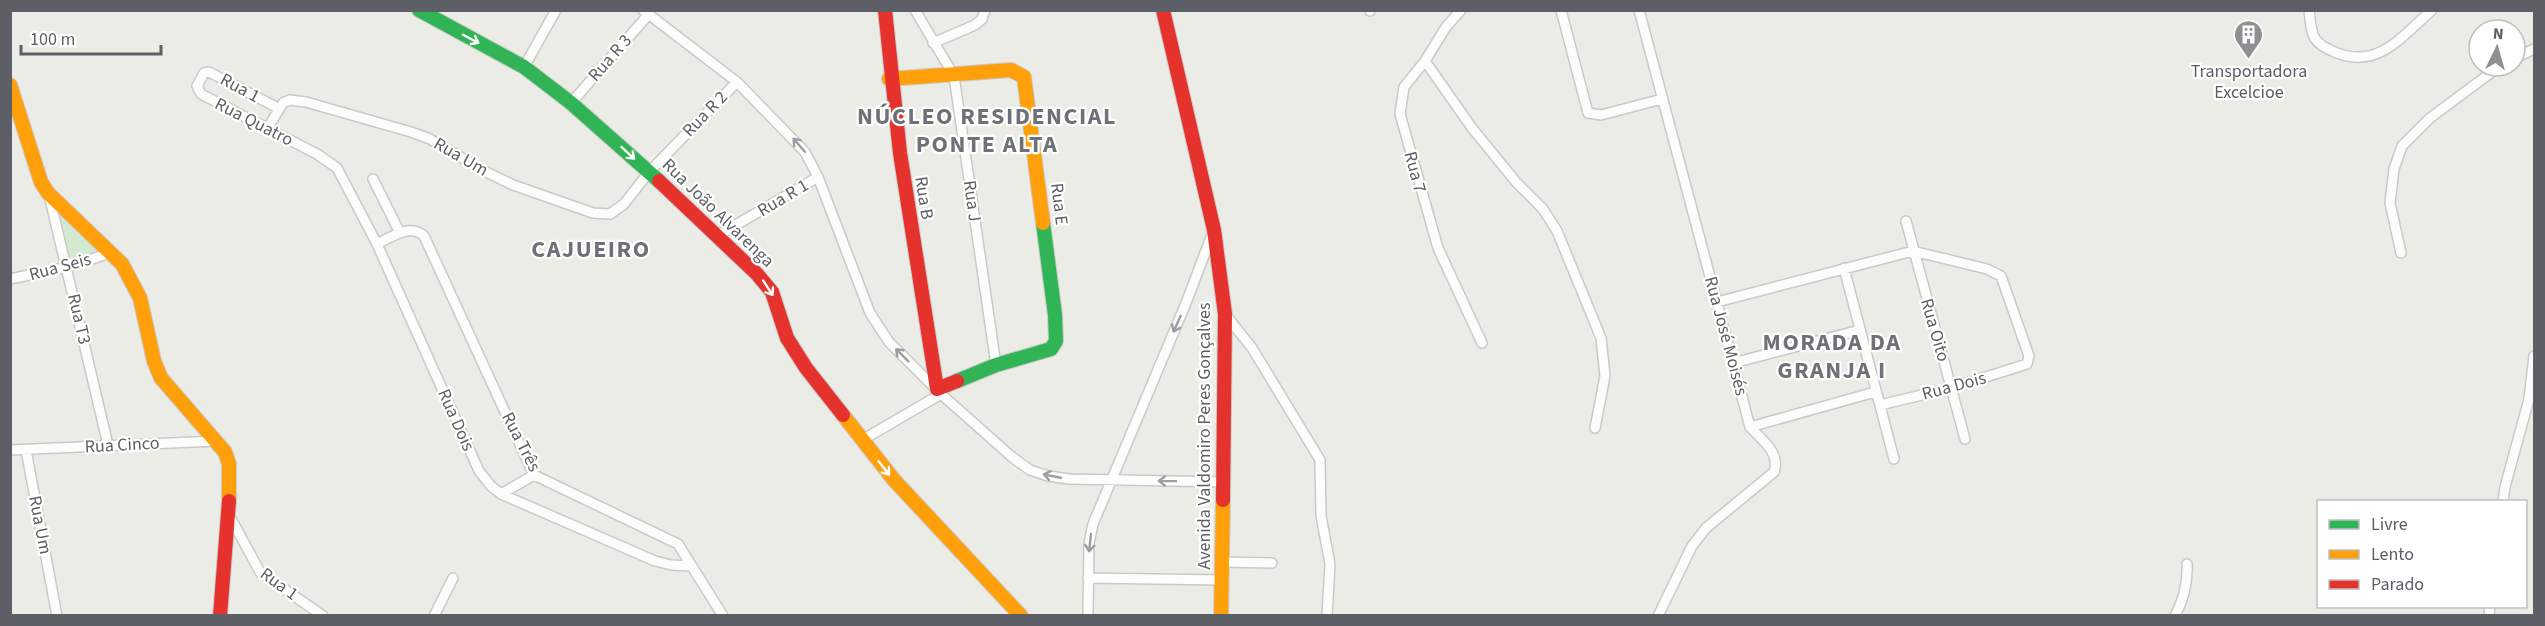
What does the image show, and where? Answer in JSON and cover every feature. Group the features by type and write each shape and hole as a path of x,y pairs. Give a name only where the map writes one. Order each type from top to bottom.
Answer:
{"street":[{"name":"Rua João Alvarenga","path":"419,10 524,67 571,103 649,172 765,282 776,302 787,338 806,368 919,510 948,537 1021,615"},
{"path":"524,67 556,10"},
{"name":"Rua B","path":"885,10 889,79 912,244 939,392"},
{"name":"Rua J","path":"915,10 954,76 996,365"},
{"path":"933,43 975,25 982,20 985,10"},
{"name":"Rua 7","path":"1461,10 1446,27 1425,61 1404,87 1400,114 1438,248 1482,343"},
{"path":"1562,10 1568,43 1589,114 1601,115 1662,99"},
{"name":"Rua José Moisés","path":"1639,10 1750,427 1776,456 1774,472 1706,528 1692,546 1658,615"},
{"path":"2309,10 2312,33 2318,45 2350,58 2380,54 2432,10"},
{"name":"Avenida Valdomiro Peres Gonçalves","path":"1167,11 1214,230 1225,314 1221,615"},
{"path":"646,12 737,82 797,142 818,177 870,314 889,342 939,392 1012,457 1030,470 1047,476 1069,479 1223,482"},
{"name":"Rua R 3","path":"571,103 646,12"},
{"path":"1425,61 1472,128 1516,182 1543,208 1557,231 1601,338 1605,376 1595,428"},
{"name":"Rua E","path":"864,440 939,392 996,365 1051,349 1056,341 1026,81 1022,75 1011,70 889,79"},
{"name":"Rua 1","path":"202,76 207,72 214,74 278,108"},
{"name":"Rua Quatro","path":"202,76 197,86 199,92 326,159"},
{"path":"2401,253 2390,203 2394,168 2402,146 2430,118 2484,78"},
{"name":"Rua R 2","path":"649,172 737,82"},
{"path":"10,85 36,170 48,193 122,264 140,298 154,362 160,378 225,452 229,464 228,513 220,615"},
{"name":"Rua Um","path":"278,108 290,100 306,102 411,132 430,139 498,178 599,214 615,213 649,172"},
{"path":"267,129 278,108"},
{"name":"Rua Dois","path":"326,159 341,174 377,244 479,471 491,486 501,494 655,561 692,566"},
{"name":"Rua R 1","path":"717,236 818,177"},
{"path":"373,179 400,233 377,244"},
{"name":"Rua T3","path":"48,193 68,267 108,445"},
{"name":"Rua Oito","path":"1906,221 1965,439"},
{"name":"Rua Três","path":"400,233 412,230 424,236 534,476 675,541 723,615"},
{"path":"1088,615 1089,543 1093,524 1214,230"},
{"path":"1717,302 1913,251"},
{"name":"Rua Dois","path":"1880,405 1951,388 2027,364 2029,356 2001,276 1987,268 1913,251"},
{"name":"Rua Seis","path":"10,279 68,267 110,253"},
{"path":"1201,263 1218,263"},
{"path":"1844,268 1894,459"},
{"path":"1225,314 1252,348 1320,460 1321,516 1330,564 1327,615"},
{"path":"1733,363 1860,330"},
{"path":"2503,500 2529,399 2535,356"},
{"path":"1750,427 1875,392"},
{"name":"Rua Cinco","path":"26,450 217,441"},
{"path":"10,450 26,450"},
{"name":"Rua Um","path":"26,450 57,615"},
{"path":"501,494 534,476"},
{"name":"Rua 1","path":"228,513 260,572 322,615"},
{"path":"1222,562 1272,563"},
{"path":"2175,615 2182,604 2186,588 2187,564"},
{"path":"434,615 453,578"},
{"path":"1088,578 1221,580"}],"green space":[{"path":"57,208 103,252 70,262"}],"traffic: fast":[{"path":"419,10 524,67 571,103 659,181"},
{"path":"957,381 996,365 1051,349 1056,341 1055,315 1043,223"}],"traffic: slow":[{"path":"889,79 1011,70 1024,77 1043,223"},
{"path":"10,85 41,182 48,193 122,264 140,298 154,361 161,378 225,452 229,464 229,501"},
{"path":"843,415 894,480 1021,616"},
{"path":"1221,616 1223,500"}],"traffic: jam":[{"path":"885,10 900,153 937,389 957,381"},
{"path":"1163,10 1214,230 1225,314 1223,500"},
{"path":"659,181 757,274 772,292 787,338 806,368 843,415"},
{"path":"220,616 229,501"}],"place":[{"name":"Transportadora Excelcioe","path":"2249,60"}],"district":[{"name":"NÚCLEO RESIDENCIAL PONTE ALTA","path":"987,130"},
{"name":"CAJUEIRO","path":"591,249"},
{"name":"MORADA DA GRANJA I","path":"1832,356"}]}
